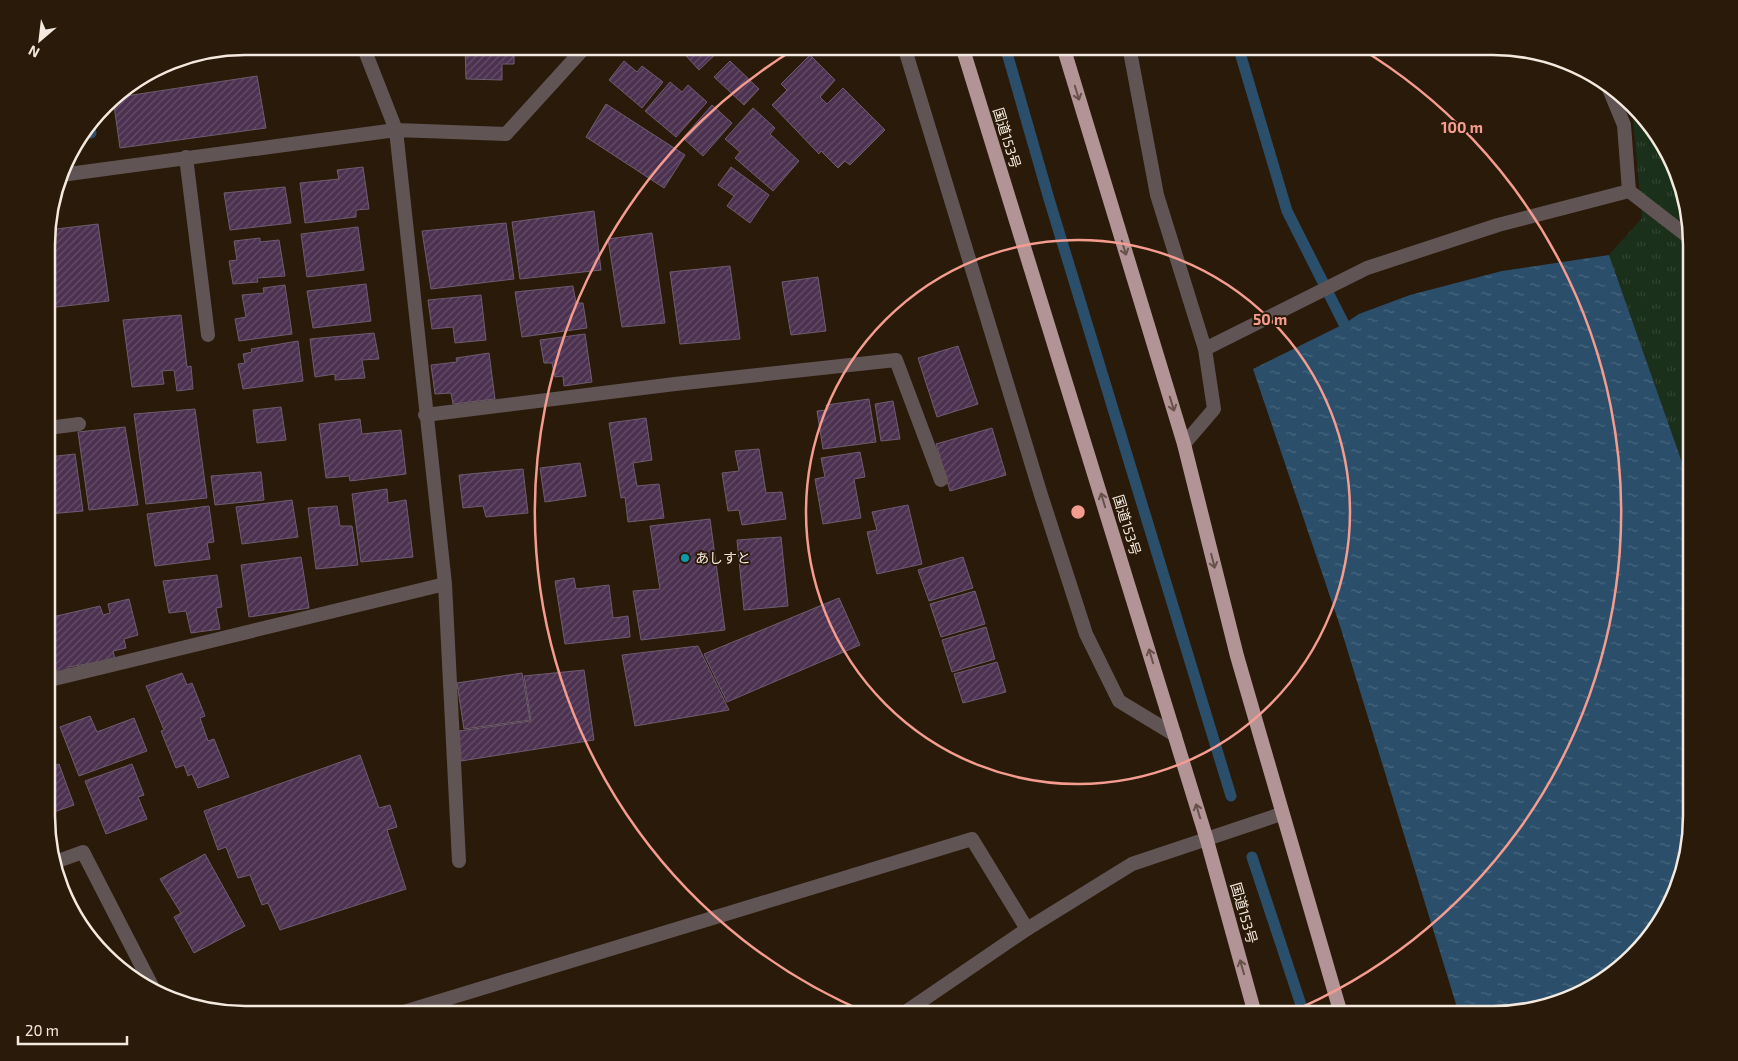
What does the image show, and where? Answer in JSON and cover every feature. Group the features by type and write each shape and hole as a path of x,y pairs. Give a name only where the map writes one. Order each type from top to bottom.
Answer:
{"highway":[{"name":"国道153号","path":"965,55 1206,837 1254,1006"},
{"path":"1065,55 1184,444 1237,656 1281,814 1339,1006"}],"street":[{"path":"367,55 396,130 425,415 445,584 459,861"},
{"path":"68,174 396,130 506,134 578,55"},
{"path":"907,55 1041,495 1086,634 1119,701 1175,735"},
{"path":"1130,55 1156,194 1205,349 1214,409 1184,444"},
{"path":"1612,97 1624,125 1629,191 1683,233"},
{"path":"186,158 208,335"},
{"path":"1205,349 1367,268 1498,225 1629,191"},
{"path":"425,415 675,384 896,360 941,480"},
{"path":"55,427 79,424"},
{"path":"55,679 445,584"},
{"path":"913,1006 1027,929 1132,864 1206,837 1281,814"},
{"path":"424,1006 972,839 1027,929"},
{"path":"60,860 83,852 149,980"}],"green space":[{"path":"1633,117 1644,129 1658,150 1669,172 1677,196 1683,233 1683,465 1609,255 1642,218"}],"water":[{"path":"1609,255 1683,465 1683,828 1677,865 1669,889 1658,911 1644,932 1609,967 1588,981 1566,992 1542,1000 1505,1006 1457,1006 1340,626 1253,369 1344,324 1359,314 1410,295 1502,271"}],"building":[{"path":"465,55 514,55 514,64 502,64 502,80 466,79"},
{"path":"685,55 715,55 699,70"},
{"path":"810,55 835,80 820,97 827,104 843,88 885,130 850,165 845,161 838,168 821,151 819,154 772,105 787,90 781,84"},
{"path":"624,61 637,72 642,66 663,82 642,108 609,80"},
{"path":"730,61 759,89 744,105 714,77"},
{"path":"257,76 266,128 120,148 114,108 127,96"},
{"path":"670,82 682,92 688,85 707,102 676,137 645,111"},
{"path":"606,104 685,155 664,188 586,137"},
{"path":"712,105 732,123 703,156 683,138"},
{"path":"753,108 775,128 770,134 799,161 773,191 735,158 740,152 725,139"},
{"path":"363,167 369,209 356,210 356,217 305,223 300,183 339,179 337,170"},
{"path":"731,167 769,195 750,223 727,206 734,196 718,185"},
{"path":"285,187 291,223 230,230 224,193"},
{"path":"594,211 601,270 520,279 512,222"},
{"path":"506,223 514,279 431,289 422,231"},
{"path":"98,224 109,301 55,307 56,229"},
{"path":"358,227 364,270 307,277 301,234"},
{"path":"652,233 665,323 622,327 608,239"},
{"path":"260,238 260,242 279,240 285,276 257,278 258,282 233,284 229,261 237,260 234,241"},
{"path":"730,266 740,339 680,344 670,272"},
{"path":"818,277 826,331 791,335 782,282"},
{"path":"366,284 371,321 313,328 307,291"},
{"path":"285,285 292,334 239,341 235,319 246,317 242,295 264,293 263,288"},
{"path":"573,286 576,303 583,303 587,328 522,337 515,292"},
{"path":"481,295 486,340 455,343 453,327 432,329 428,300"},
{"path":"181,315 187,367 191,366 193,389 177,391 174,370 162,371 164,384 132,387 123,320"},
{"path":"374,333 379,359 362,360 365,378 335,380 335,374 315,377 310,339"},
{"path":"585,334 592,382 564,386 563,376 555,377 552,363 544,363 540,340"},
{"path":"298,341 303,381 243,389 238,364 245,363 243,354 252,352 251,349"},
{"path":"958,346 978,404 937,417 918,358"},
{"path":"489,353 495,399 453,404 451,393 435,394 431,365 457,362 456,358"},
{"path":"869,399 876,442 823,449 817,411 827,410 826,405"},
{"path":"893,401 900,439 881,441 875,404"},
{"path":"281,407 286,440 257,443 253,410"},
{"path":"195,409 207,498 146,504 134,414"},
{"path":"646,418 652,460 633,463 637,486 659,484 664,518 628,522 625,497 621,498 609,423"},
{"path":"360,419 362,434 401,430 406,474 350,481 349,476 326,478 319,424"},
{"path":"125,427 138,505 89,510 78,432"},
{"path":"992,428 1006,475 950,491 936,444"},
{"path":"759,449 766,493 782,492 786,519 742,525 739,510 728,511 722,473 739,471 735,451"},
{"path":"860,452 865,477 854,479 861,518 823,524 815,479 825,477 821,458"},
{"path":"75,454 83,511 55,513 55,456"},
{"path":"580,463 586,496 545,502 540,468"},
{"path":"523,469 528,513 486,517 483,506 463,508 459,475"},
{"path":"261,472 264,500 215,505 211,476"},
{"path":"387,489 388,503 406,500 413,557 361,562 352,494"},
{"path":"292,500 298,537 242,544 236,507"},
{"path":"908,505 922,564 877,574 867,532 877,530 872,512"},
{"path":"209,506 214,542 207,543 210,559 155,566 147,514"},
{"path":"337,506 340,526 352,526 358,565 316,569 308,508"},
{"name":"あしすと","path":"710,519 725,630 641,640 633,591 660,589 650,526"},
{"path":"781,537 788,606 744,610 737,540"},
{"path":"301,557 309,608 249,617 241,565"},
{"path":"963,557 973,588 929,601 918,570"},
{"path":"217,575 222,607 216,608 220,629 191,633 186,611 169,613 163,581"},
{"path":"574,578 576,589 609,585 613,618 628,616 630,637 565,644 555,581"},
{"path":"975,591 985,624 941,637 930,604"},
{"path":"839,598 860,645 727,702 704,654"},
{"path":"129,599 138,635 124,639 126,648 113,651 115,659 69,667 70,670 55,673 55,616 100,606 103,615 110,613 108,604"},
{"path":"986,627 995,659 952,672 942,640"},
{"path":"698,646 729,710 635,726 622,655"},
{"path":"997,662 1006,692 963,703 954,674"},
{"path":"584,670 594,740 461,761 459,731 531,721 524,676"},
{"path":"182,673 187,685 192,683 205,716 200,718 208,741 214,739 229,777 198,788 192,774 188,776 184,765 176,768 161,731 164,730 146,686"},
{"path":"522,673 530,720 464,729 457,683"},
{"path":"90,716 97,732 134,718 147,751 79,776 60,727"},
{"path":"360,755 379,808 390,805 397,827 387,830 406,889 280,930 268,903 262,905 250,875 238,878 226,847 218,850 204,811"},
{"path":"59,764 74,805 55,812 55,765"},
{"path":"132,764 144,795 138,797 147,819 106,834 85,781"},
{"path":"205,854 245,926 194,953 174,917 181,913 160,879"}],"waterway":[{"path":"1008,55 1049,199 1231,796"},
{"path":"1241,55 1287,211 1344,324"},
{"path":"1252,857 1301,1006"}],"place":[{"name":"あしすと","path":"685,558"}]}
